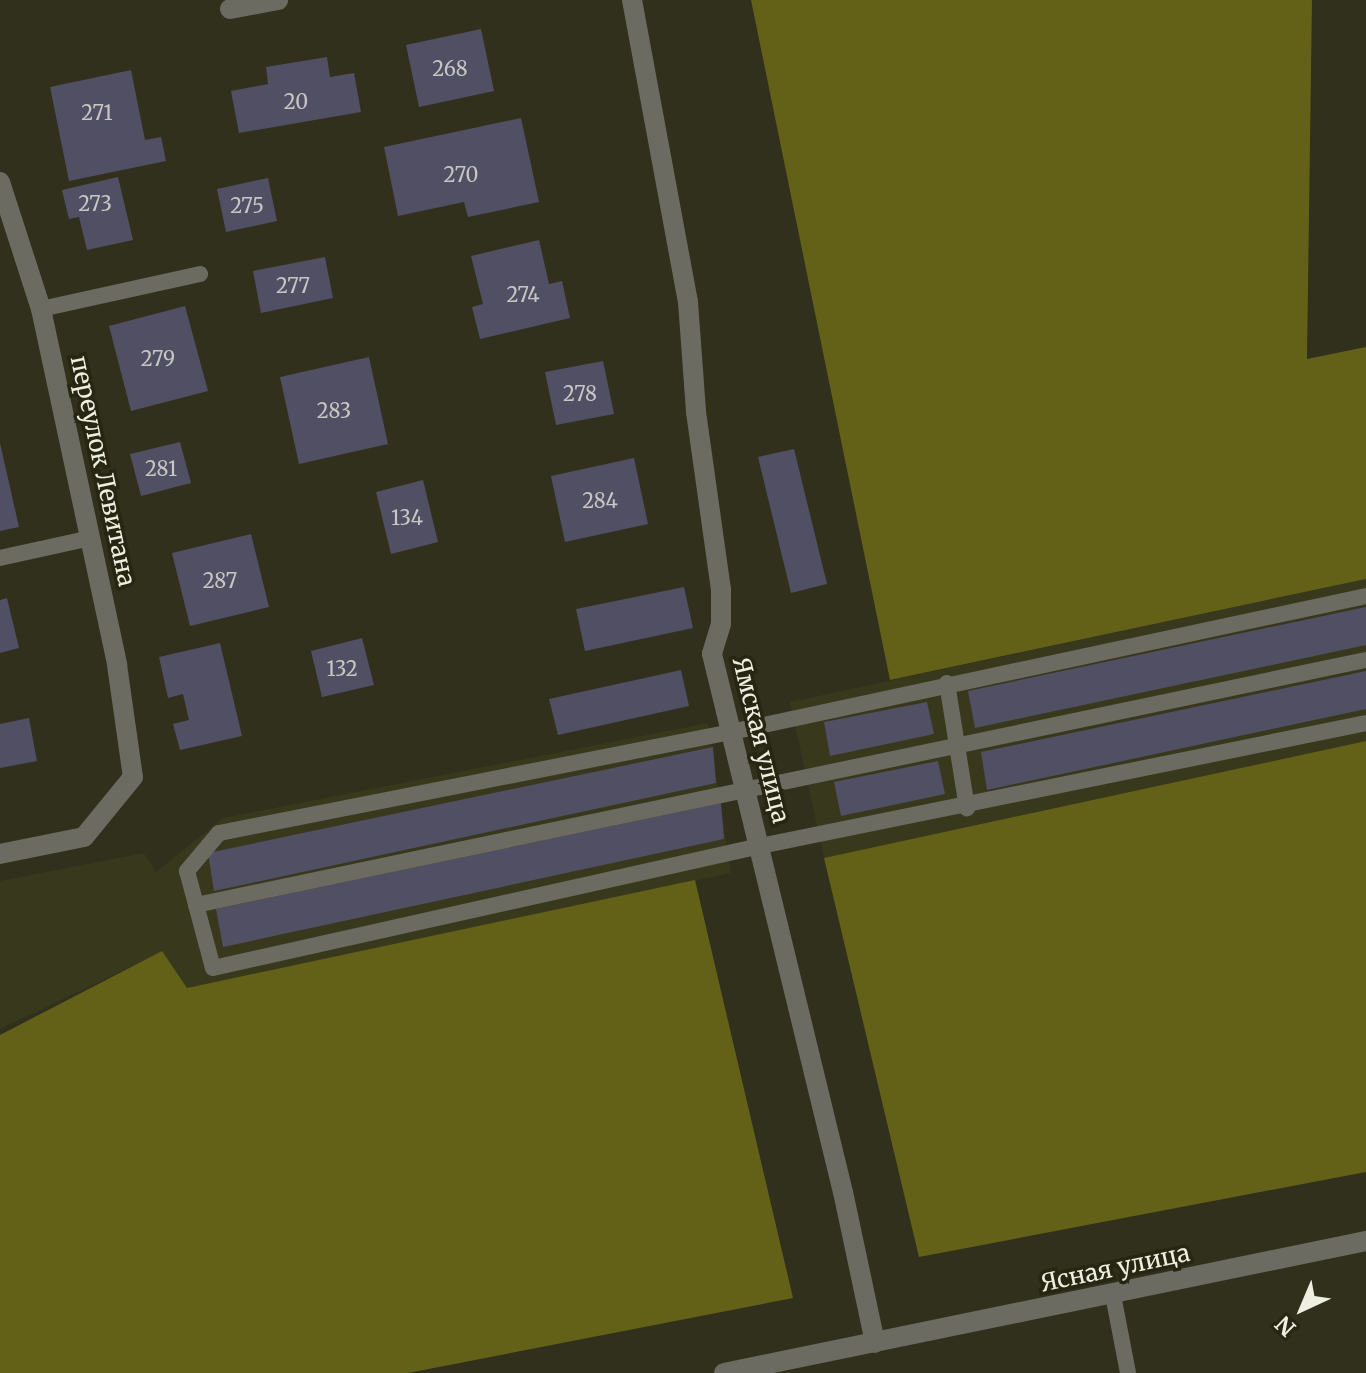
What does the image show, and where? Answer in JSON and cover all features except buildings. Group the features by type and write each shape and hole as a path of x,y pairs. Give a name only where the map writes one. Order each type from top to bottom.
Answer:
{"street":[{"path":"230,9 278,0"},
{"name":"Ямская улица","path":"632,0 688,302 696,412 721,589 721,624 712,654 760,846 875,1343"},
{"name":"переулок Левитана","path":"0,182 6,220 41,309 91,538 133,777 84,837 0,854"},
{"name":"Ясная улица","path":"724,1373 1366,1241"}],"lane":[{"path":"41,309 200,274"},
{"path":"0,558 91,538"},
{"path":"1366,596 947,683 731,732 219,833 187,871 213,968 760,846 967,808 1366,723"},
{"path":"196,905 1366,660"},
{"path":"947,683 967,808"},
{"path":"1113,1295 1128,1373"}],"shaded area":[{"path":"751,0 1312,0 1307,359 1366,347 1366,579 890,680"},
{"path":"1366,579 1366,741 824,858 790,702"},
{"path":"708,723 731,873 187,988 162,952 0,1029 0,881 144,853 156,872 223,818"},
{"path":"1366,741 1366,1172 919,1257 824,858"},
{"path":"695,880 793,1298 408,1373 0,1373 0,1035 162,951 187,988"}]}
